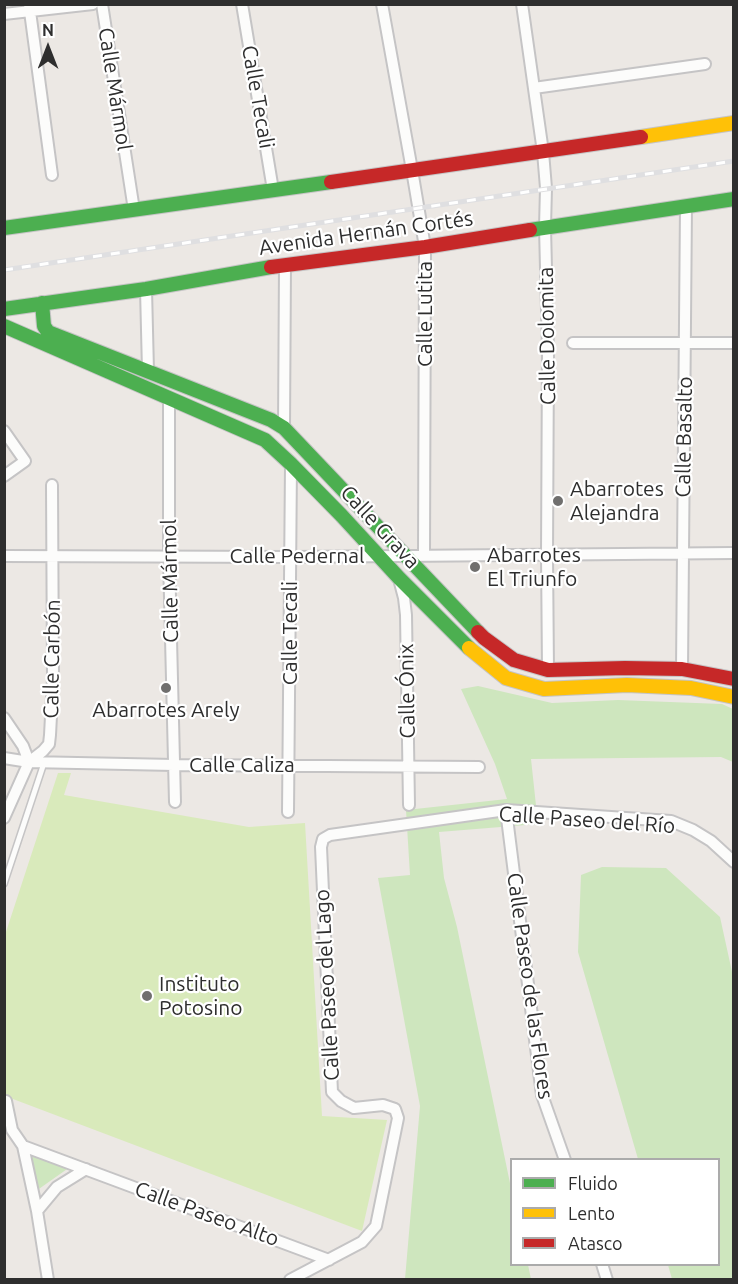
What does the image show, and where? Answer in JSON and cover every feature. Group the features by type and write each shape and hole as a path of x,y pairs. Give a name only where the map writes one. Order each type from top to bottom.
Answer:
{"main road":[{"path":"4,228 734,123"},
{"name":"Avenida Hernán Cortés","path":"4,309 734,199"},
{"name":"Calle Grava","path":"42,303 44,326 48,332 271,420 284,428 484,638 514,660 548,670 682,669 734,680"},
{"name":"Calle Grava","path":"4,326 265,440 291,464 465,645 506,678 544,689 627,685 691,688 734,697"}],"street":[{"path":"4,14 30,7 93,4"},
{"name":"Calle Mármol","path":"102,4 134,210"},
{"name":"Calle Tecali","path":"242,4 273,190"},
{"name":"Calle Lutita","path":"382,4 425,247 424,556"},
{"name":"Calle Dolomita","path":"522,4 546,188 548,670"},
{"path":"30,7 52,175"},
{"path":"534,87 705,64"},
{"name":"Calle Basalto","path":"682,669 686,206"},
{"path":"284,428 285,265"},
{"path":"146,289 148,371"},
{"path":"573,343 734,343"},
{"name":"Calle Mármol","path":"169,398 169,557 175,802"},
{"path":"4,431 25,461 4,476"},
{"name":"Calle Tecali","path":"288,812 291,464"},
{"name":"Calle Carbón","path":"4,818 29,762 44,751 49,744 53,678 52,485"},
{"name":"Calle Pedernal","path":"4,556 290,557 734,553"},
{"name":"Calle Ónix","path":"399,578 406,615 409,806"},
{"path":"4,718 23,746 29,762"},
{"name":"Calle Caliza","path":"4,758 29,762 174,765 479,767"},
{"name":"Calle Paseo del Río","path":"323,839 330,835 506,810 671,821 711,841 734,862"},
{"name":"Calle Paseo de las Flores","path":"506,810 542,1095 564,1158"},
{"name":"Calle Paseo del Lago","path":"290,1280 362,1242 376,1226 398,1118 395,1109 383,1105 354,1108 341,1101 332,1092 321,847 323,839"},
{"path":"6,1101 12,1130 23,1146 37,1211 48,1280"},
{"name":"Calle Paseo Alto","path":"23,1146 329,1260"},
{"path":"37,1211 57,1187 86,1169"}],"lane":[{"path":"4,884 45,762"}],"green space":[{"path":"478,686 552,703 618,700 722,704 733,709 733,762 721,757 531,759 538,824 439,832 444,878 457,927 510,1183 510,1266 528,1266 531,1279 405,1279 420,1106 378,878 410,875 406,810 507,799 495,764 461,689"},
{"path":"58,773 71,773 64,795 249,827 305,823 322,1116 387,1120 362,1231 5,1096 5,935"},
{"path":"602,867 666,868 720,917 734,981 733,1279 672,1279 668,1266 720,1266 720,1158 638,1158 578,952 581,875"},
{"path":"31,1151 70,1167 36,1191 28,1156"}],"railway":[{"path":"4,270 734,161"}],"traffic: fast":[{"path":"4,228 331,182"},
{"path":"530,230 734,199"},
{"path":"4,309 146,289 271,267"},
{"path":"42,303 44,326 48,332 271,420 284,428 478,632"},
{"path":"4,326 265,440 469,648"}],"traffic: slow":[{"path":"641,137 734,123"},
{"path":"469,648 506,678 544,689 627,685 691,688 734,697"}],"traffic: jam":[{"path":"331,182 641,137"},
{"path":"271,267 425,247 530,230"},
{"path":"478,632 514,660 548,670 682,669 734,679"}],"place":[{"name":"Abarrotes Alejandra","path":"558,501"},
{"name":"Abarrotes El Triunfo","path":"475,567"},
{"name":"Abarrotes Arely","path":"166,688"},
{"name":"Instituto Potosino","path":"147,996"}]}
